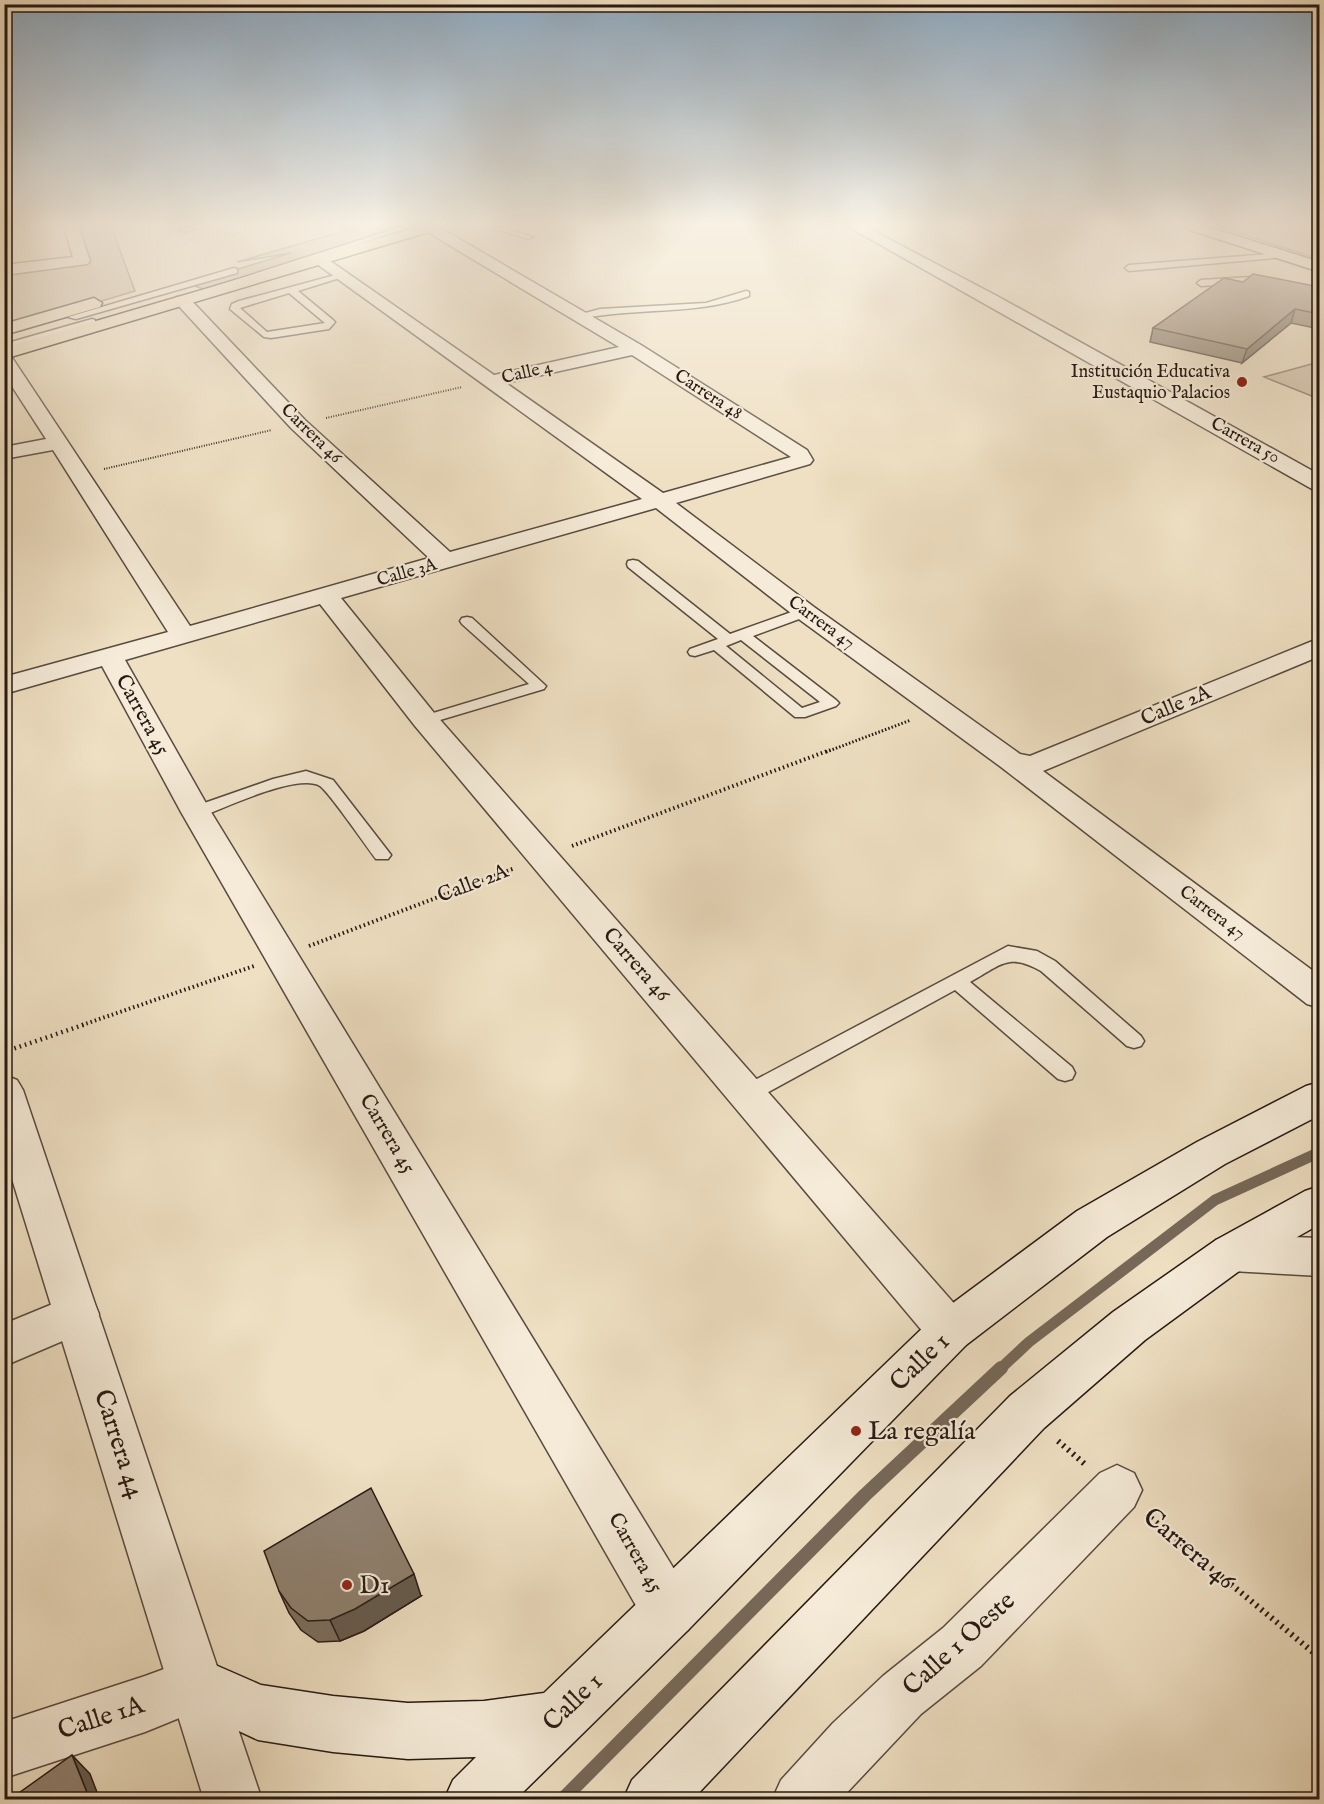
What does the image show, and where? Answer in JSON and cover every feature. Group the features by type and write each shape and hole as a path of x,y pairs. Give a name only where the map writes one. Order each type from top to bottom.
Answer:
{"main road":[{"path":"4,330 75,310"},
{"path":"4,354 148,310"}],"street":[{"name":"Carrera 46","path":"192,310 298,424 446,561"},
{"name":"Carrera 47","path":"390,310 660,501 805,612 1025,768 1320,995"},
{"name":"Carrera 48","path":"569,310 800,454"},
{"name":"Carrera 50","path":"1012,310 1320,483"},
{"name":"Carrera 50","path":"1034,310 1320,468"},
{"name":"Calle 4","path":"490,381 635,349"},
{"path":"4,359 183,635"},
{"path":"4,453 58,443"},
{"name":"Calle 3A","path":"4,686 798,463 803,460 800,454"},
{"name":"Carrera 46","path":"326,595 425,720 950,1331"},
{"name":"Calle 2A","path":"1025,768 1320,646"},
{"name":"Carrera 45","path":"110,656 196,812 669,1611"},
{"name":"Carrera 44","path":"4,1090 233,1800"},
{"name":"Calle 1","path":"473,1800 669,1611 950,1331 1092,1224 1211,1153 1320,1097"},
{"path":"651,1800 1027,1412 1129,1326 1231,1253 1320,1203"},
{"path":"1231,1253 1320,1257"},
{"path":"4,1344 77,1314"},
{"name":"Calle 1 Oeste","path":"801,1800 853,1743 902,1695 962,1647 1117,1490"},
{"path":"197,1684 258,1712 376,1728 408,1731 484,1729 556,1719"},
{"name":"Calle 1A","path":"4,1750 145,1704 197,1684"}],"lane":[{"path":"4,335 87,310"},
{"path":"4,347 134,310"},
{"path":"236,310 264,334 271,335 329,324 330,322 316,310"},
{"path":"579,316 610,310"},
{"path":"633,564 801,714 831,703 745,636"},
{"path":"695,652 745,636 805,612"},
{"path":"425,720 539,686 467,621"},
{"path":"196,812 279,782 306,776 327,783 382,855"},
{"path":"747,1094 1008,953 1030,956 1048,966 1134,1041"},
{"path":"956,981 1065,1072"}],"path":[{"name":"Calle 2A","path":"4,1052 282,957 940,709"},
{"name":"Carrera 46","path":"1058,1442 1320,1658"}],"shaded area":[{"path":"5,310 71,310 5,330"},
{"path":"1319,362 1319,399 1264,377"}],"building":[{"path":"1178,310 1294,310 1247,349 1153,328"},
{"path":"1301,310 1320,310 1320,314"},
{"name":"D1","path":"371,1488 414,1574 355,1609 330,1620 308,1621 291,1608 279,1591 264,1551"},
{"path":"72,1755 90,1800 9,1800"}],"waterway":[{"path":"999,1370 1029,1342 1215,1200 1320,1152"},
{"path":"562,1800 865,1495 1001,1368"}],"place":[{"name":"Institución Educativa Eustaquio Palacios","path":"1242,382"},
{"name":"La regalía","path":"856,1431"},
{"name":"D1","path":"347,1585"}]}
